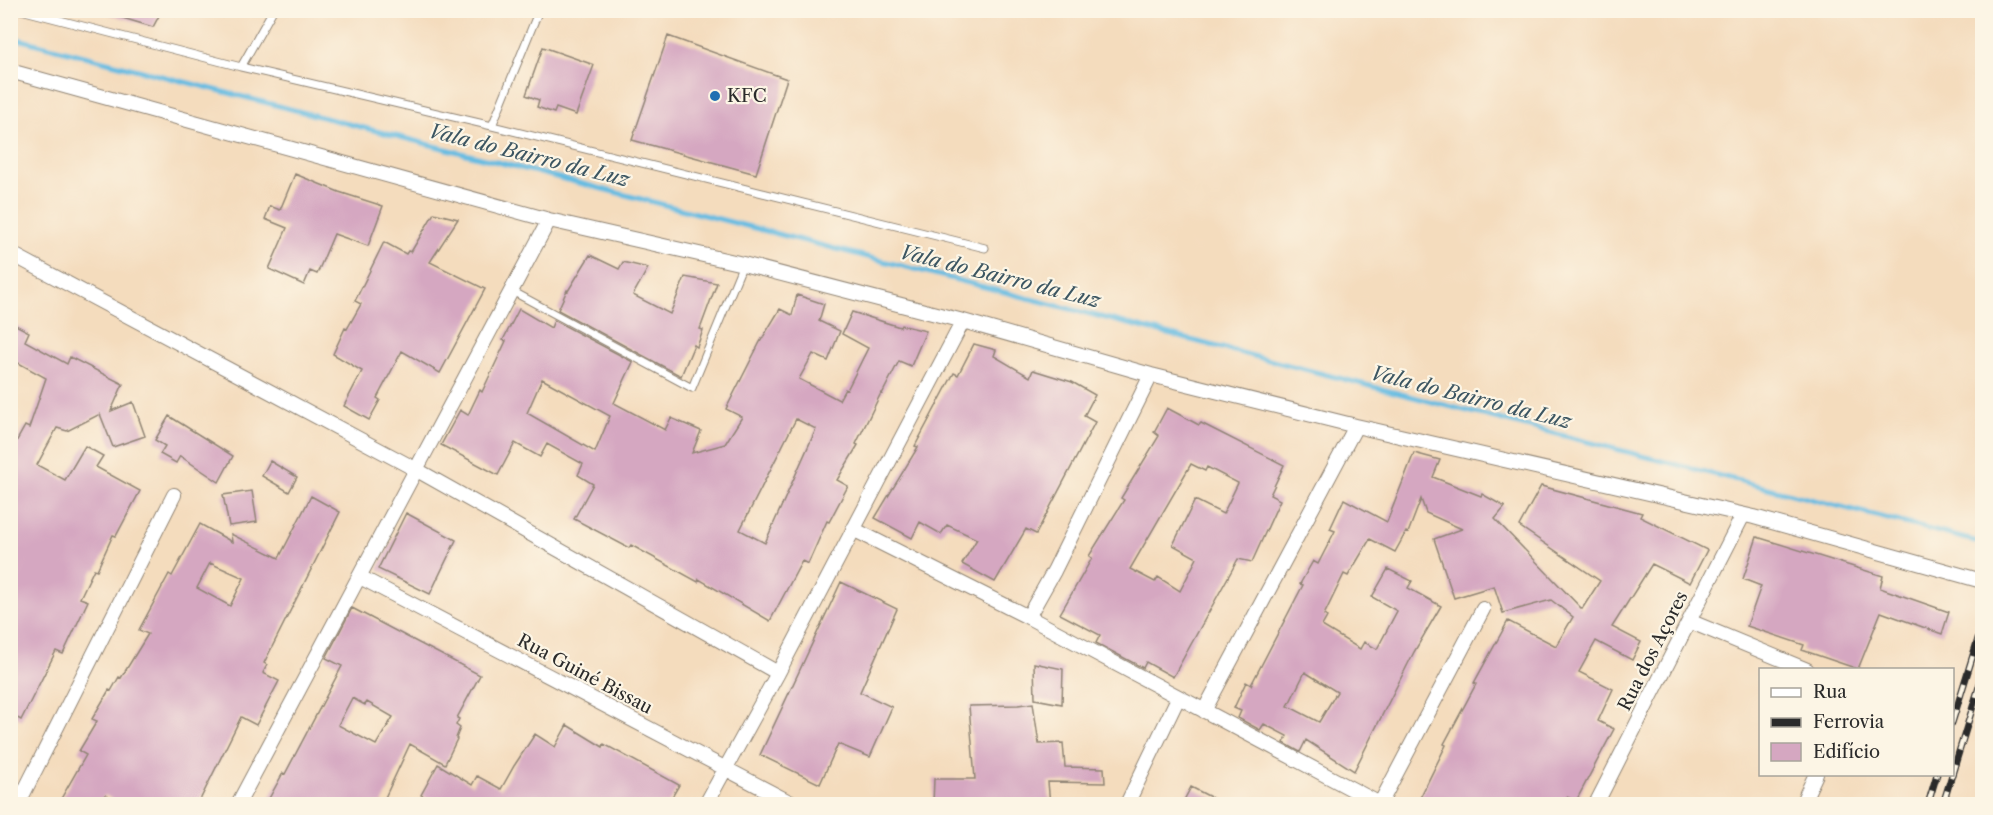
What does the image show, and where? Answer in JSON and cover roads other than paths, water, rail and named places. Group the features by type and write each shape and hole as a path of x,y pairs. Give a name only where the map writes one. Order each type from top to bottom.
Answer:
{"street":[{"path":"10,71 549,220 742,264 963,321 1151,375 1356,426 1743,515 1983,581"},
{"path":"238,804 549,220"},
{"path":"10,253 417,470 778,673"},
{"path":"706,804 778,673 963,321"},
{"path":"1028,617 1054,571 1151,375"},
{"path":"1204,711 1356,426"},
{"path":"18,804 174,495"},
{"name":"Rua dos Açores","path":"1596,804 1743,515"},
{"path":"853,529 1028,617 1380,804 1483,609"},
{"name":"Rua Guiné Bissau","path":"360,577 793,804"},
{"path":"1689,621 1805,668"},
{"path":"1126,804 1178,698"},
{"path":"1802,804 1815,776"}],"lane":[{"path":"21,10 241,67 492,126 985,248"},
{"path":"241,67 273,10"},
{"path":"492,126 539,10"},
{"path":"512,291 692,388 742,264"}],"waterway":[{"name":"Vala do Bairro da Luz","path":"10,37 1982,543"}],"railway":[{"path":"1954,717 1982,626"},
{"path":"1954,768 1982,677"},
{"path":"1928,804 1936,776"},
{"path":"1943,804 1952,776"}],"place":[{"name":"KFC","path":"715,96"}]}
